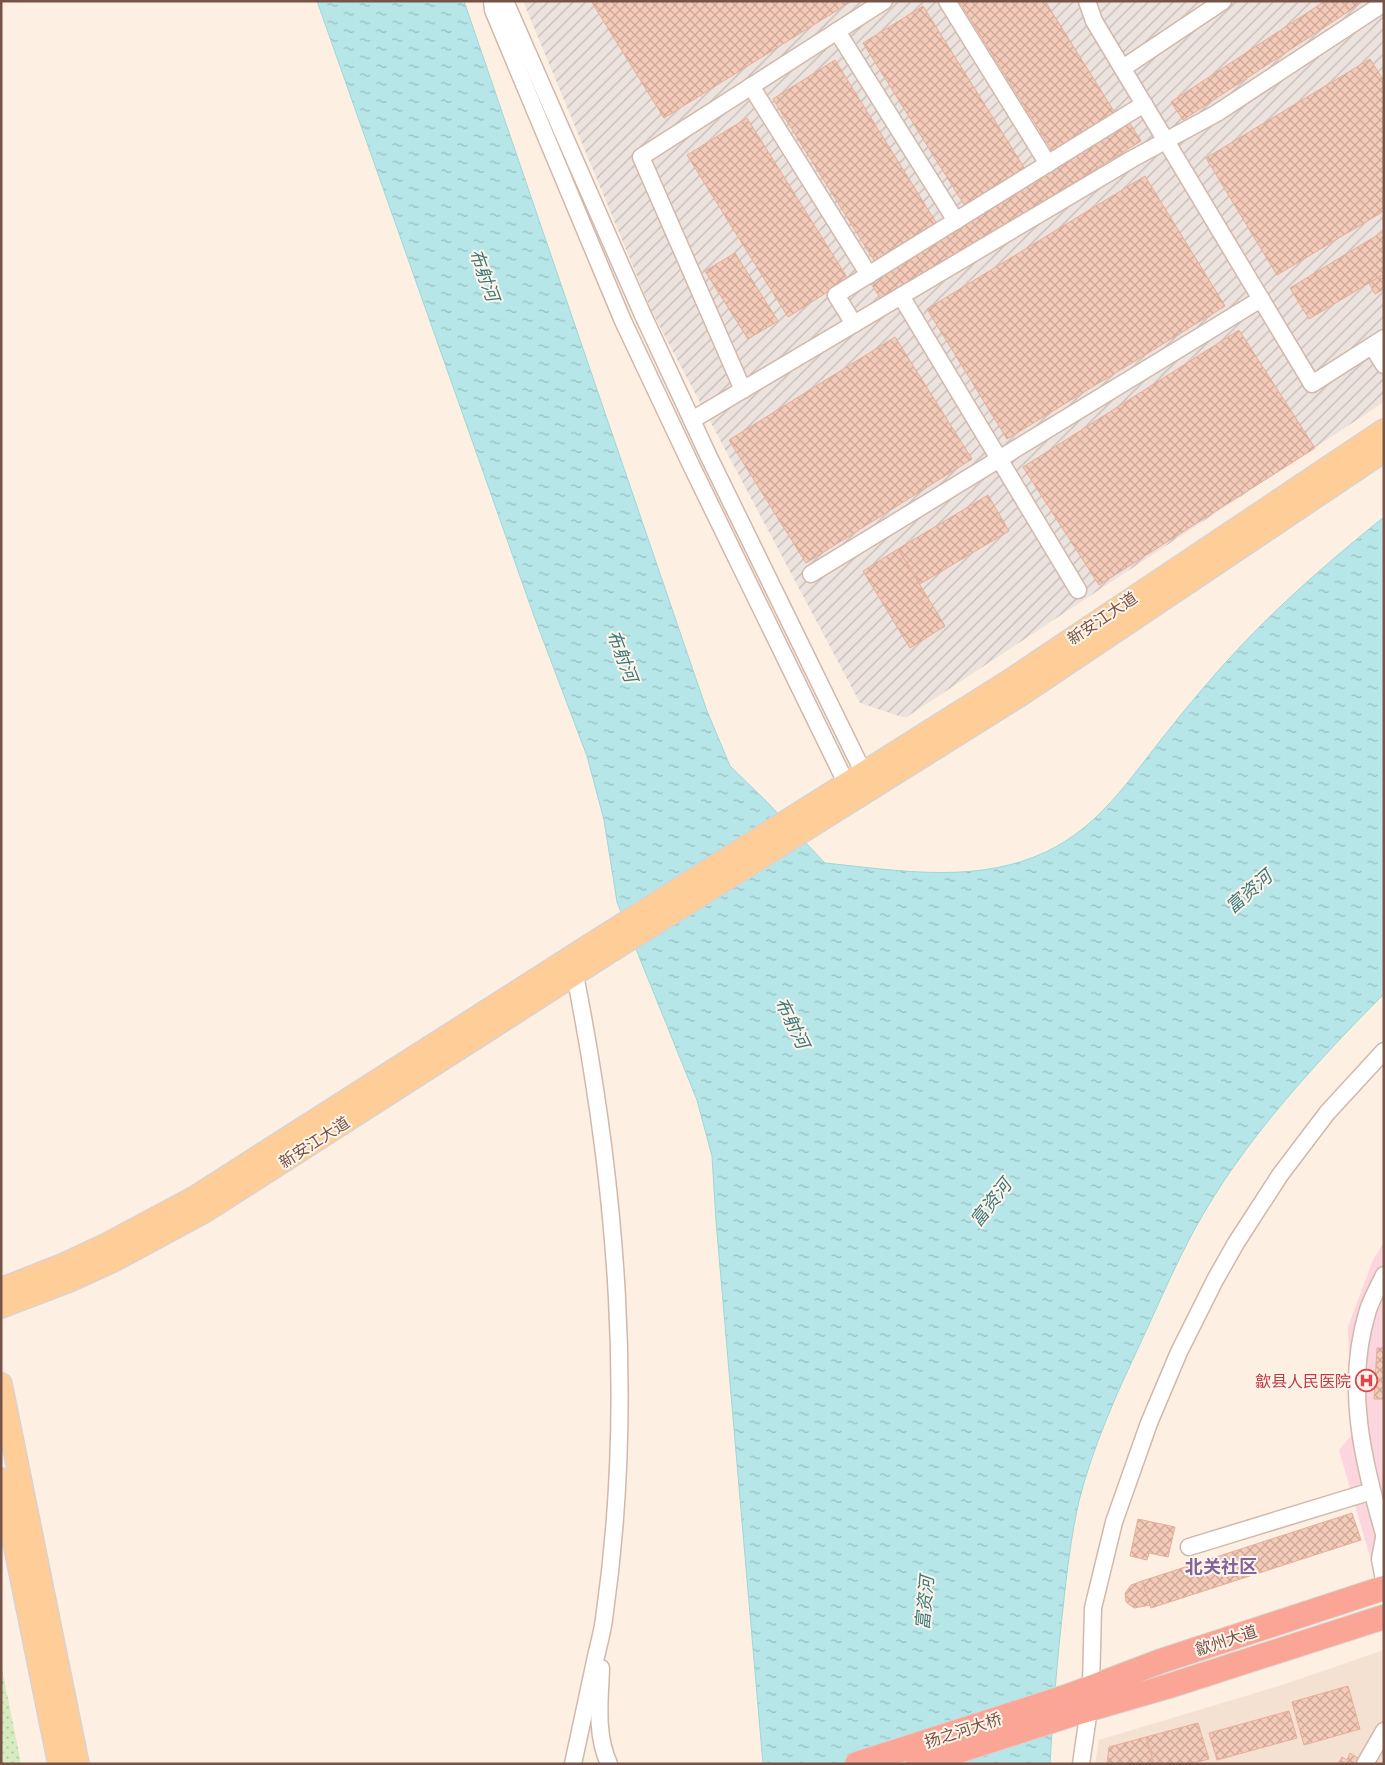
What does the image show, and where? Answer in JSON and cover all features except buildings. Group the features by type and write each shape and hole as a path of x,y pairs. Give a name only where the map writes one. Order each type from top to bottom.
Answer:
{"highway":[{"name":"歙州大道","path":"1081,1701 1161,1661 1384,1588"},
{"name":"歙州大道","path":"1081,1701 1169,1686 1384,1617"},
{"name":"扬之河大桥","path":"857,1764 1081,1701"},
{"name":"扬之河大桥","path":"918,1764 1081,1701"}],"main road":[{"name":"新安江大道","path":"1,1289 62,1265 107,1244 195,1197 607,944 859,786 1009,681 1384,430"},
{"name":"新安江大道","path":"859,786 1027,690 1384,451"},
{"name":"新安江大道","path":"1,1307 61,1284 115,1260 204,1212 575,975 607,944"},
{"path":"1,1384 78,1764"},
{"path":"1,1479 59,1764"}],"street":[{"path":"492,1 493,10 624,321 692,465 859,786"},
{"path":"504,1 642,313 859,786"},
{"path":"743,390 640,157 884,1"},
{"path":"946,1 1048,164"},
{"path":"1087,1 1094,21 1312,384 1378,342 1384,365"},
{"path":"1122,68 1223,1"},
{"path":"692,420 1132,159 1217,113 1382,8"},
{"path":"837,31 956,221"},
{"path":"751,86 869,275"},
{"path":"854,324 836,295 1144,104"},
{"path":"901,296 1078,590"},
{"path":"811,574 1261,299"},
{"path":"575,975 602,1128 618,1295 620,1369 618,1456 604,1621 599,1723 602,1747 609,1764"},
{"path":"1081,1764 1081,1701 1093,1608 1114,1522 1160,1396 1179,1352 1215,1280 1236,1243 1280,1175 1327,1113 1384,1051"},
{"path":"1384,1275 1368,1309 1363,1332 1358,1377 1358,1423 1364,1461 1384,1536 1380,1559 1384,1580"},
{"path":"1189,1546 1372,1491"},
{"path":"573,1764 604,1621"},
{"path":"1365,1764 1384,1731"}],"shaded area":[{"path":"523,1 1384,1 1384,402 905,718 860,703 652,312"},
{"name":"歙县人民医院","path":"1384,1242 1384,1552 1370,1557 1339,1450 1351,1436 1348,1327 1373,1260"},
{"path":"1384,1650 1384,1764 1095,1764 1099,1740 1285,1684"}],"green space":[{"path":"1,1664 21,1764 1,1764"}],"water":[{"path":"317,1 464,1 707,711 730,766 825,863 904,871 957,872 983,870 1009,865 1034,857 1073,836 1105,808 1198,694 1255,631 1309,580 1384,517 1384,994 1311,1070 1243,1153 1223,1182 1179,1260 1114,1402 1091,1460 1079,1501 1074,1527 1059,1647 1050,1764 763,1764 712,1156 697,1100 617,902 604,820 587,756 534,616"}],"place":[{"name":"歙县人民医院","path":"1367,1381"}],"district":[{"name":"北关社区","path":"1221,1567"}],"water label":[{"name":"布射河","path":"484,275"},
{"name":"布射河","path":"622,656"},
{"name":"富资河","path":"1249,892"},
{"name":"布射河","path":"792,1023"},
{"name":"富资河","path":"991,1203"},
{"name":"富资河","path":"925,1603"}]}
